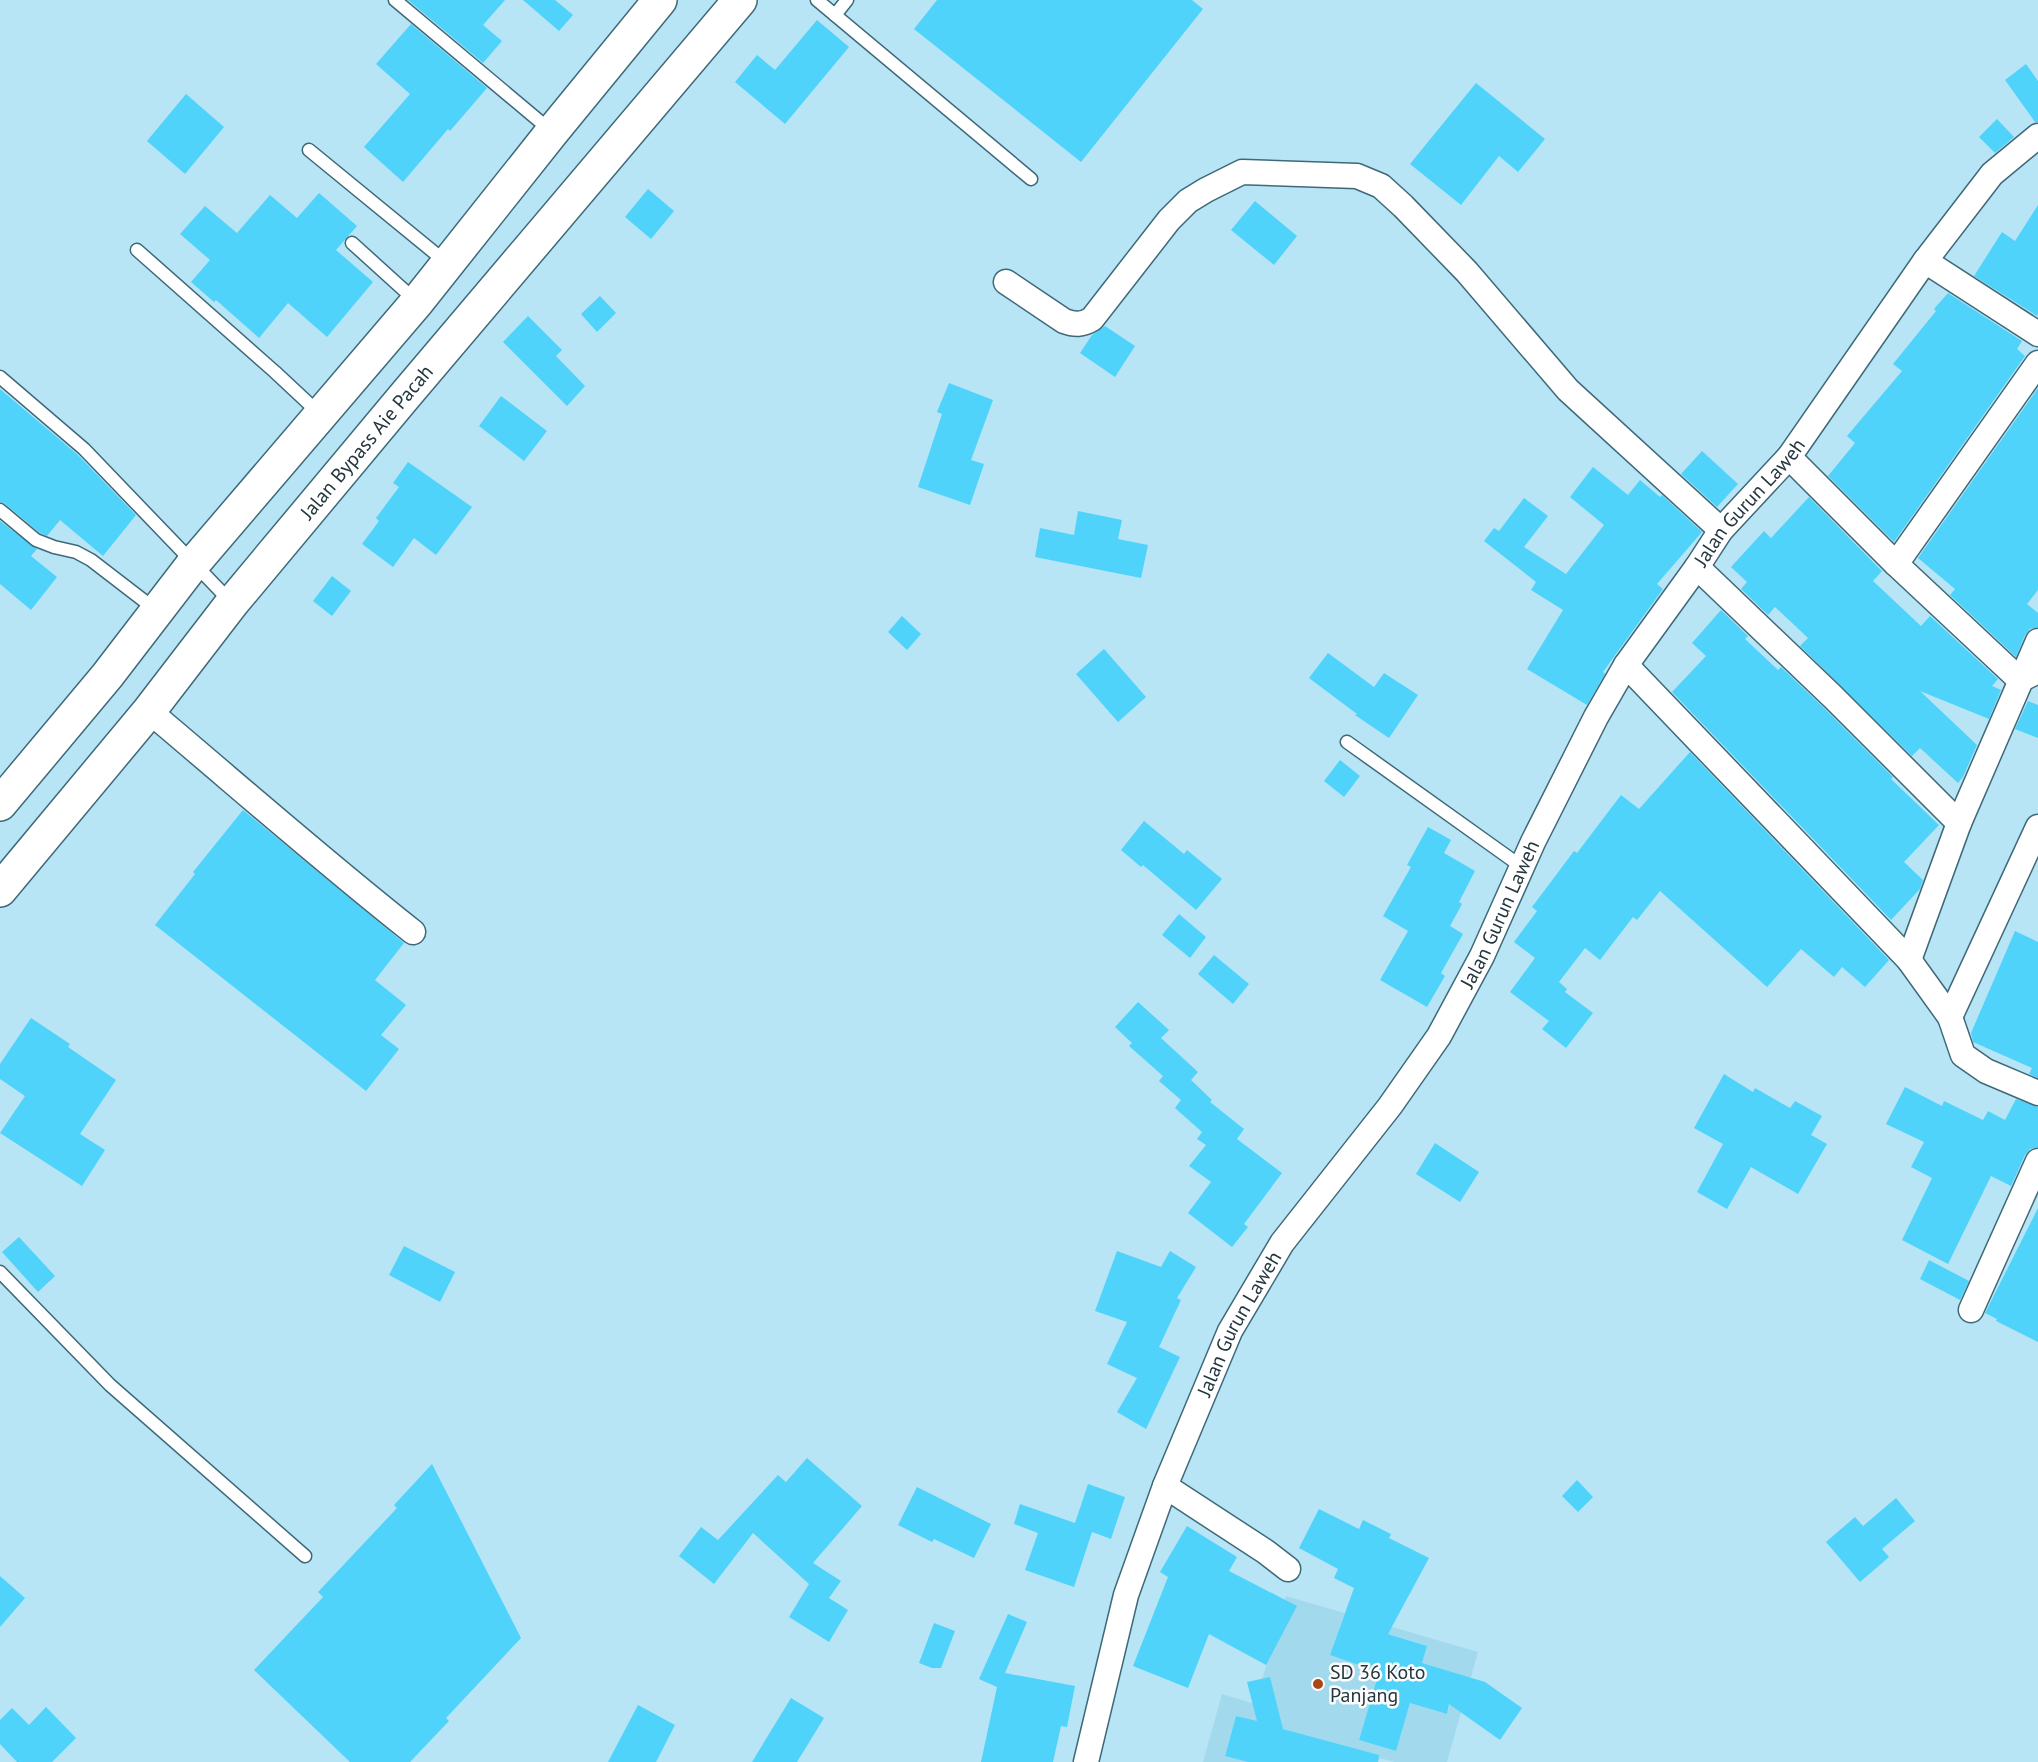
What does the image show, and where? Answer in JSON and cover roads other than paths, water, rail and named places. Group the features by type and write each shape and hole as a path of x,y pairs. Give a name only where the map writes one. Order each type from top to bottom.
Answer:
{"highway":[{"path":"0,804 107,676 194,564 417,302 660,0"},
{"name":"Jalan Bypass Aie Pacah","path":"0,891 149,711 232,603 740,0"}],"street":[{"name":"Jalan Gurun Laweh","path":"1086,1762 1126,1594 1166,1486 1230,1331 1282,1243 1390,1106 1438,1036 1482,956 1533,842 1596,717 1626,665 1721,530 1789,457 1925,261 1992,174 2038,135"},
{"path":"1006,282 1064,321 1073,325 1084,324 1092,319 1169,220 1188,201 1206,190 1242,172 1357,176 1381,186 1403,206 1467,272 1568,390 1721,530"},
{"path":"1925,261 2038,334"},
{"path":"1896,564 2038,363"},
{"path":"1789,457 1896,564 2029,676"},
{"path":"1697,567 1833,697 1959,823"},
{"path":"1909,960 1959,823 2029,676 2038,641"},
{"path":"1626,665 1909,960 1950,1017 1963,1055 1986,1071 2038,1093"},
{"path":"149,711 307,844 345,879 413,932"},
{"path":"1950,1017 2038,826"},
{"path":"1971,1310 2038,1161"},
{"path":"1166,1486 1288,1569"}],"lane":[{"path":"394,0 552,132"},
{"path":"817,0 1031,179"},
{"path":"835,15 847,0"},
{"path":"309,150 448,264"},
{"path":"352,243 417,302"},
{"path":"137,250 275,372 321,416"},
{"path":"0,377 84,449 232,603"},
{"path":"0,510 36,540 76,552 91,560 156,610"},
{"path":"1347,742 1522,867"},
{"path":"0,1272 110,1385 305,1556"}],"place":[{"name":"SD 36 Koto Panjang","path":"1318,1684"}]}
